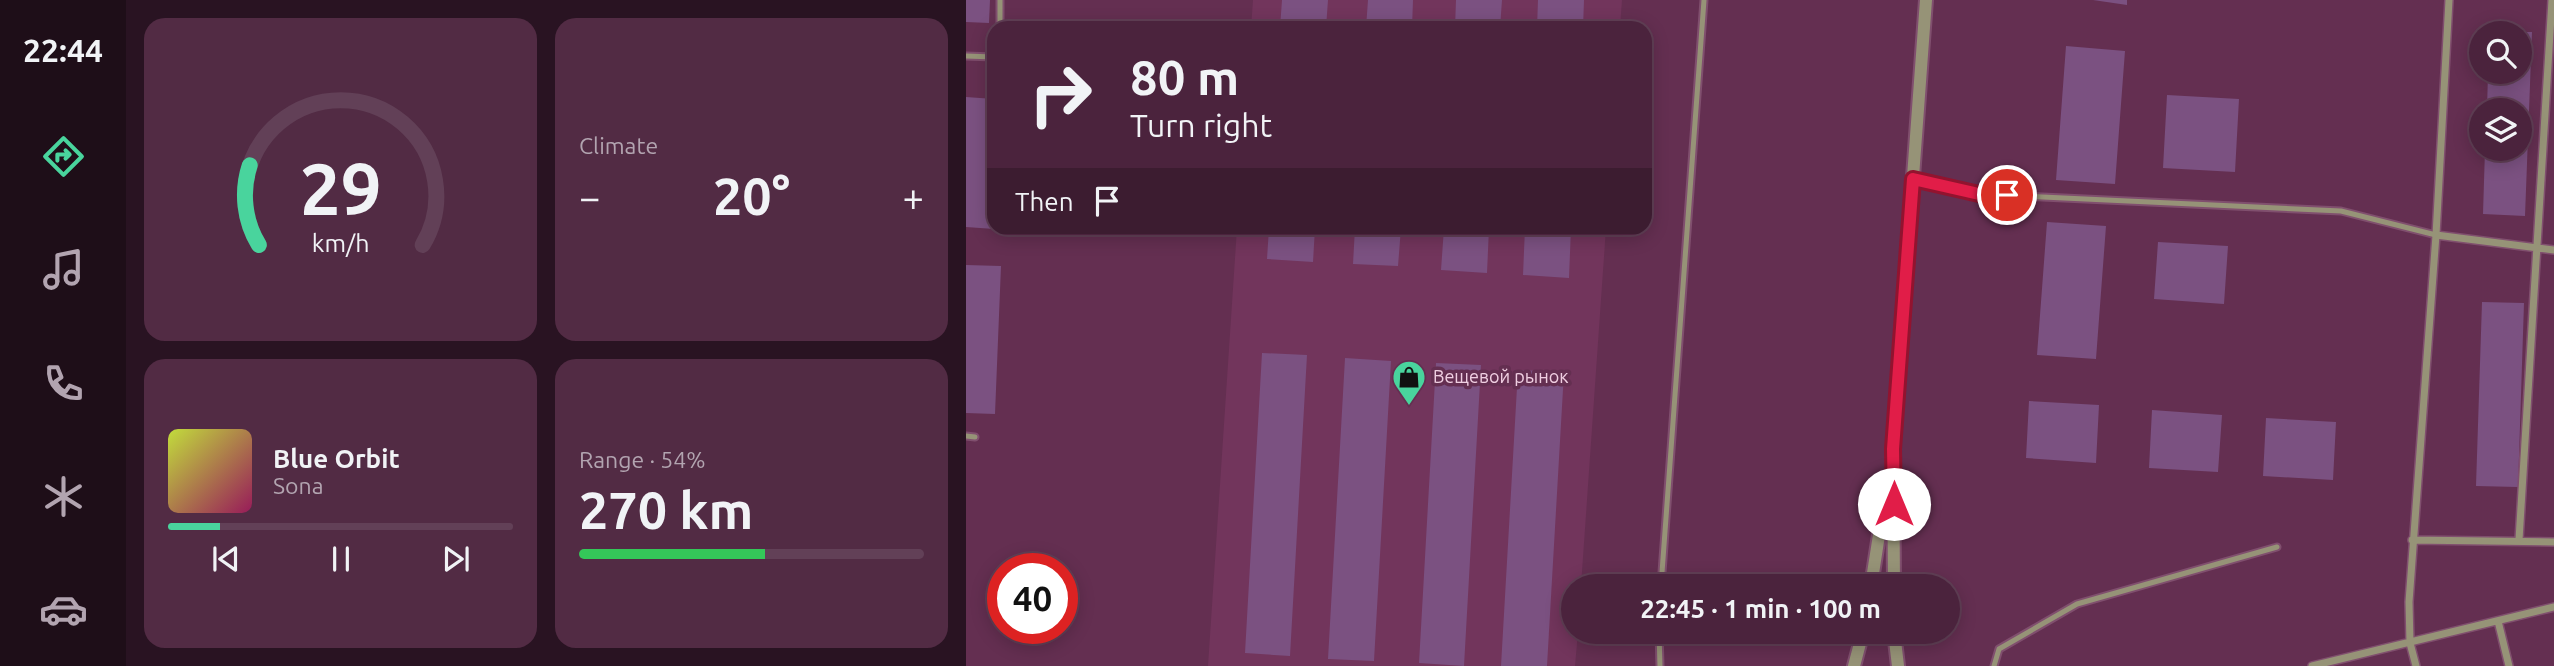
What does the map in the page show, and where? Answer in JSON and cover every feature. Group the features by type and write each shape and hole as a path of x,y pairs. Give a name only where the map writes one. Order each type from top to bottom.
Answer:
{"street":[{"path":"1894,574 1893,449 1926,0"},
{"path":"2416,666 2410,643 2412,540 2436,235 2449,0"},
{"path":"2519,540 2552,0"},
{"path":"2436,235 2554,250"},
{"path":"1873,574 1893,449"},
{"path":"2412,540 2554,542"},
{"path":"2312,666 2554,607"},
{"path":"2498,621 2508,666"},
{"path":"1854,666 1860,644"},
{"path":"1896,644 1898,666"}],"lane":[{"path":"1000,0 1000,21"},
{"path":"1662,574 1704,0"},
{"path":"966,56 987,57"},
{"path":"1913,179 1979,194 2341,211 2436,235"},
{"path":"966,436 975,437"},
{"path":"1994,666 1999,649 2077,604 2277,547"},
{"path":"1659,644 1660,666"}],"shaded area":[{"path":"1253,0 1622,0 1620,21 1252,21"},
{"name":"Вещевой рынок","path":"1237,235 1606,235 1582,574 1561,574 1561,644 1577,644 1575,666 1208,666"}],"building":[{"path":"966,0 990,0 987,23 966,22"},
{"path":"1282,0 1328,0 1326,21 1280,21"},
{"path":"1368,0 1413,0 1412,21 1366,21"},
{"path":"1456,0 1502,0 1500,21 1455,21"},
{"path":"1538,0 1584,0 1583,21 1537,21"},
{"path":"2093,0 2127,0 2127,5"},
{"path":"2066,46 2125,51 2115,184 2056,180"},
{"path":"2488,84 2530,84 2529,98 2487,98"},
{"path":"2167,95 2239,99 2235,172 2163,168"},
{"path":"966,97 987,98 987,228 966,227"},
{"path":"2485,161 2527,161 2525,216 2483,214"},
{"path":"2047,222 2106,226 2096,359 2037,355"},
{"path":"1269,235 1315,235 1313,262 1267,259"},
{"path":"1355,235 1400,235 1398,266 1353,264"},
{"path":"1444,235 1489,235 1487,273 1441,270"},
{"path":"1525,235 1571,235 1569,278 1523,275"},
{"path":"2158,242 2228,246 2224,304 2154,299"},
{"path":"966,265 1001,266 995,414 966,413"},
{"path":"2482,302 2524,303 2518,487 2476,486"},
{"path":"1262,353 1307,355 1290,656 1245,653"},
{"path":"1345,358 1391,361 1374,661 1328,659"},
{"path":"1436,363 1481,365 1464,666 1419,663"},
{"path":"1518,370 1564,372 1547,666 1501,666"},
{"path":"2029,401 2099,405 2096,463 2026,458"},
{"path":"2152,410 2222,415 2218,472 2149,468"},
{"path":"2266,418 2336,422 2333,480 2263,476"}],"place":[{"name":"Вещевой рынок","path":"1409,407"}],"route":[{"path":"1894,504 1893,449 1913,179 1979,194 2007,195"}]}
